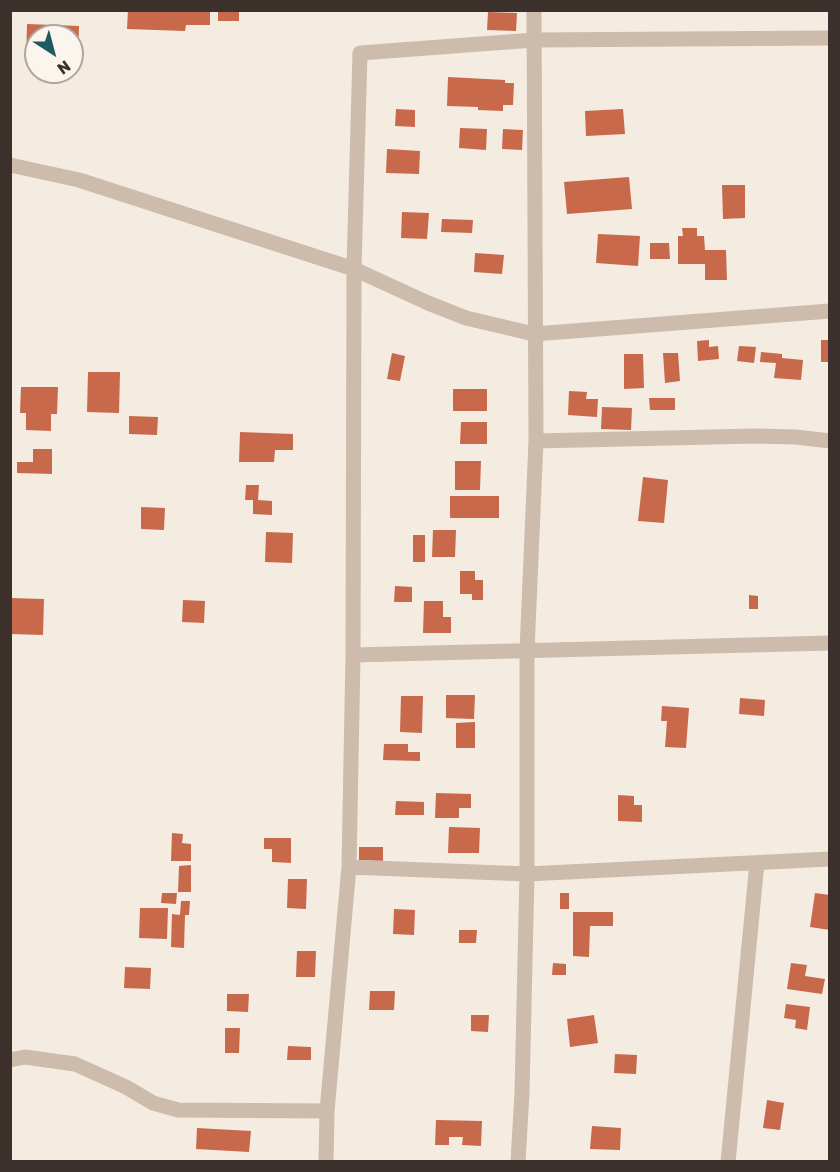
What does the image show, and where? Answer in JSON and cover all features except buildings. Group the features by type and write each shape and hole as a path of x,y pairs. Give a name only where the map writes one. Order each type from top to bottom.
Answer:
{"street":[{"path":"518,1161 522,1093 526,874 527,651 536,441 534,10"},
{"path":"326,1161 327,1111 348,867 353,655 354,269 360,53 534,40 830,38"},
{"path":"10,165 79,180 354,269 466,318 534,334 830,311"},
{"path":"536,441 756,436 830,441"},
{"path":"353,655 830,643"},
{"path":"348,867 526,874 830,859"},
{"path":"728,1161 757,862"},
{"path":"10,1060 25,1057 75,1064 126,1087 153,1103 178,1110 327,1111"}]}
